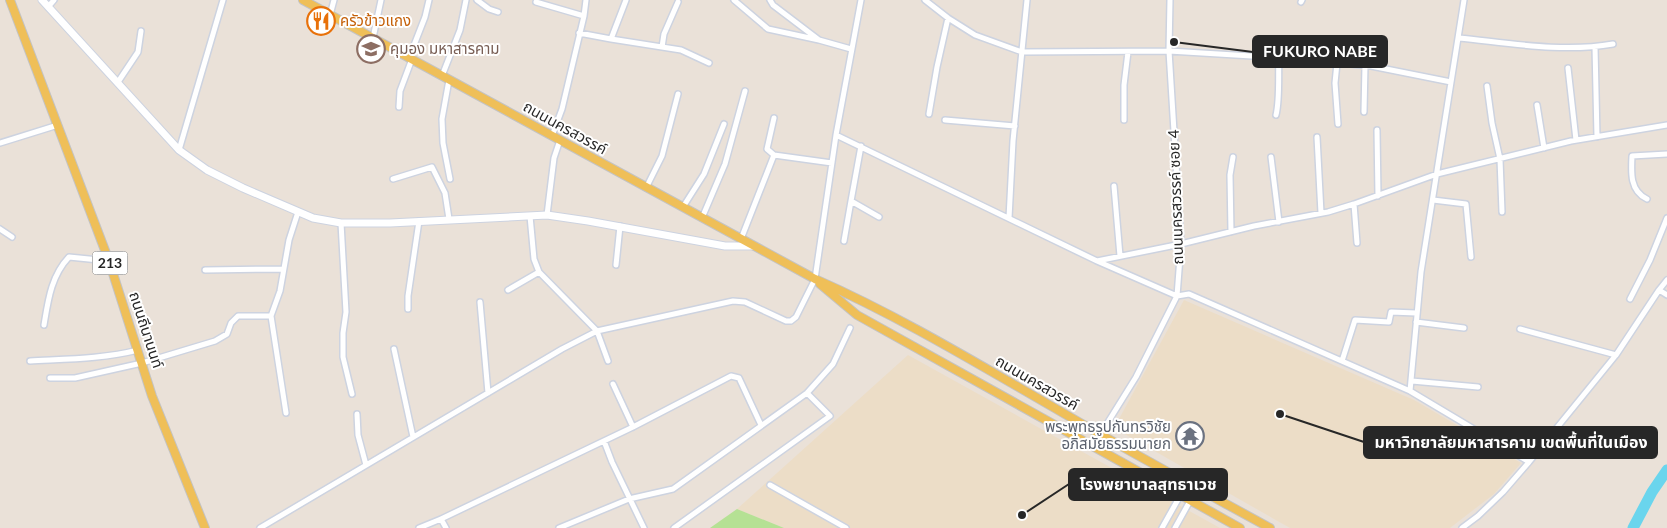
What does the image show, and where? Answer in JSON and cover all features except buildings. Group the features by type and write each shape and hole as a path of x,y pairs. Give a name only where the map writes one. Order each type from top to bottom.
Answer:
{"main road":[{"name":"ถนนถีนานนท์","path":"10,0 109,261 152,396 205,528"},
{"name":"ถนนนครสวรรค์","path":"303,0 753,246 926,334 1100,435 1270,528"},
{"name":"ถนนนครสวรรค์","path":"815,279 850,310 1240,528"},
{"path":"850,310 857,298"}],"street":[{"path":"42,0 179,150 207,170 313,218 341,223 547,215 620,226 725,246 753,246"},
{"path":"48,7 54,0"},
{"path":"179,150 223,0"},
{"path":"330,15 334,0"},
{"path":"373,38 381,0"},
{"path":"399,107 399,95 410,59 426,18 429,0"},
{"path":"450,179 443,143 442,119 446,78 460,30 466,0"},
{"path":"477,0 489,9 498,12"},
{"path":"552,136 562,109 586,0"},
{"path":"611,39 623,13 626,0"},
{"path":"734,0 768,29 851,49"},
{"path":"770,0 773,5 819,40"},
{"path":"260,528 562,349 597,331 733,301 745,302 786,321 791,321 796,317 815,279 836,135 861,0"},
{"path":"925,0 948,18 975,35 1022,52 1170,51 1279,57 1365,65 1451,82"},
{"path":"1008,218 1027,0"},
{"name":"ถนนนครสวรรค์ ซอย 4","path":"1100,435 1136,377 1177,296 1181,244 1170,51 1170,0"},
{"path":"1410,391 1421,272 1464,0"},
{"path":"536,2 584,16"},
{"path":"662,47 664,34 678,2"},
{"path":"929,114 948,18"},
{"path":"118,82 138,52 141,31"},
{"path":"579,33 681,50 709,63"},
{"path":"1458,38 1545,47 1595,47 1614,44"},
{"path":"1595,47 1597,137"},
{"path":"1124,120 1124,85 1128,52"},
{"path":"1276,115 1278,106 1279,57"},
{"path":"1337,63 1338,124"},
{"path":"1364,112 1365,65"},
{"path":"1568,68 1576,140"},
{"path":"1487,86 1492,123 1500,159 1502,212"},
{"path":"702,218 725,164 745,91"},
{"path":"646,188 662,156 678,94"},
{"path":"1537,105 1544,148"},
{"path":"774,118 767,149 774,155 832,163"},
{"path":"945,120 1015,126"},
{"path":"683,208 704,174 724,124"},
{"path":"0,143 58,125"},
{"path":"1097,261 1321,213 1378,196 1437,174 1576,140 1667,125"},
{"path":"1377,130 1378,196"},
{"path":"836,135 1097,261 1177,296 1189,294 1410,391 1529,462"},
{"path":"1317,137 1321,213"},
{"path":"547,215 554,158 560,140"},
{"path":"844,242 861,146"},
{"path":"1647,199 1640,196 1633,184 1632,156 1667,154"},
{"path":"741,239 774,155"},
{"path":"1231,232 1230,174 1232,157"},
{"path":"1271,157 1279,222"},
{"path":"393,179 432,167 446,192 449,219"},
{"path":"1114,186 1120,256"},
{"path":"1433,200 1466,204 1471,257"},
{"path":"851,201 879,216"},
{"path":"1354,204 1357,243"},
{"path":"286,413 271,316 280,291 283,269 298,212"},
{"path":"530,216 534,259 539,272 597,331 608,360"},
{"path":"1630,299 1650,260 1667,218"},
{"path":"408,309 419,221"},
{"path":"341,223 346,312 343,333 343,357 352,394"},
{"path":"616,265 620,226"},
{"path":"0,229 12,237"},
{"path":"44,325 50,292 60,267 69,257 109,261"},
{"path":"205,270 283,269"},
{"path":"508,290 539,272"},
{"path":"1462,528 1478,516 1503,492 1529,462 1616,355 1667,280"},
{"path":"1659,290 1667,295"},
{"path":"480,302 488,393"},
{"path":"1342,361 1354,320 1389,322 1391,312 1416,313"},
{"path":"50,378 75,378 142,363 215,341 227,334 231,323 238,316 271,316"},
{"path":"1416,322 1464,328"},
{"path":"559,528 629,499 673,488 807,393 833,364 850,328"},
{"path":"1520,329 1616,355"},
{"path":"394,349 412,438"},
{"path":"30,361 101,357 138,350"},
{"path":"419,528 633,427 731,376 740,378 761,426"},
{"path":"1412,381 1478,387"},
{"path":"613,384 633,427"},
{"path":"674,528 830,416 807,393"},
{"path":"357,414 358,435 366,465"},
{"path":"604,441 629,499 644,528"},
{"path":"770,484 846,528"},
{"path":"1162,528 1180,496"},
{"path":"1175,528 1190,501"},
{"path":"441,519 446,528"}],"shaded area":[{"path":"1184,300 1414,400 1521,463 1494,494 1450,528 1290,528 1114,428"},
{"path":"908,355 1220,528 784,528 737,509"}],"green space":[{"path":"737,509 784,528 710,528"}],"waterway":[{"path":"1633,528 1652,492 1667,470"}],"place":[{"name":"ครัวข้าวแกง","path":"321,21"},
{"name":"FUKURO NABE","path":"1174,42"},
{"name":"คุมอง มหาสารคาม","path":"371,49"},
{"name":"มหาวิทยาลัยมหาสารคาม เขตพื้นที่ในเมือง","path":"1280,414"},
{"name":"พระพุทธรูปกันทรวิชัย อภิสมัยธรรมนายก","path":"1190,436"},
{"name":"โรงพยาบาลสุทธาเวช","path":"1022,515"}]}
